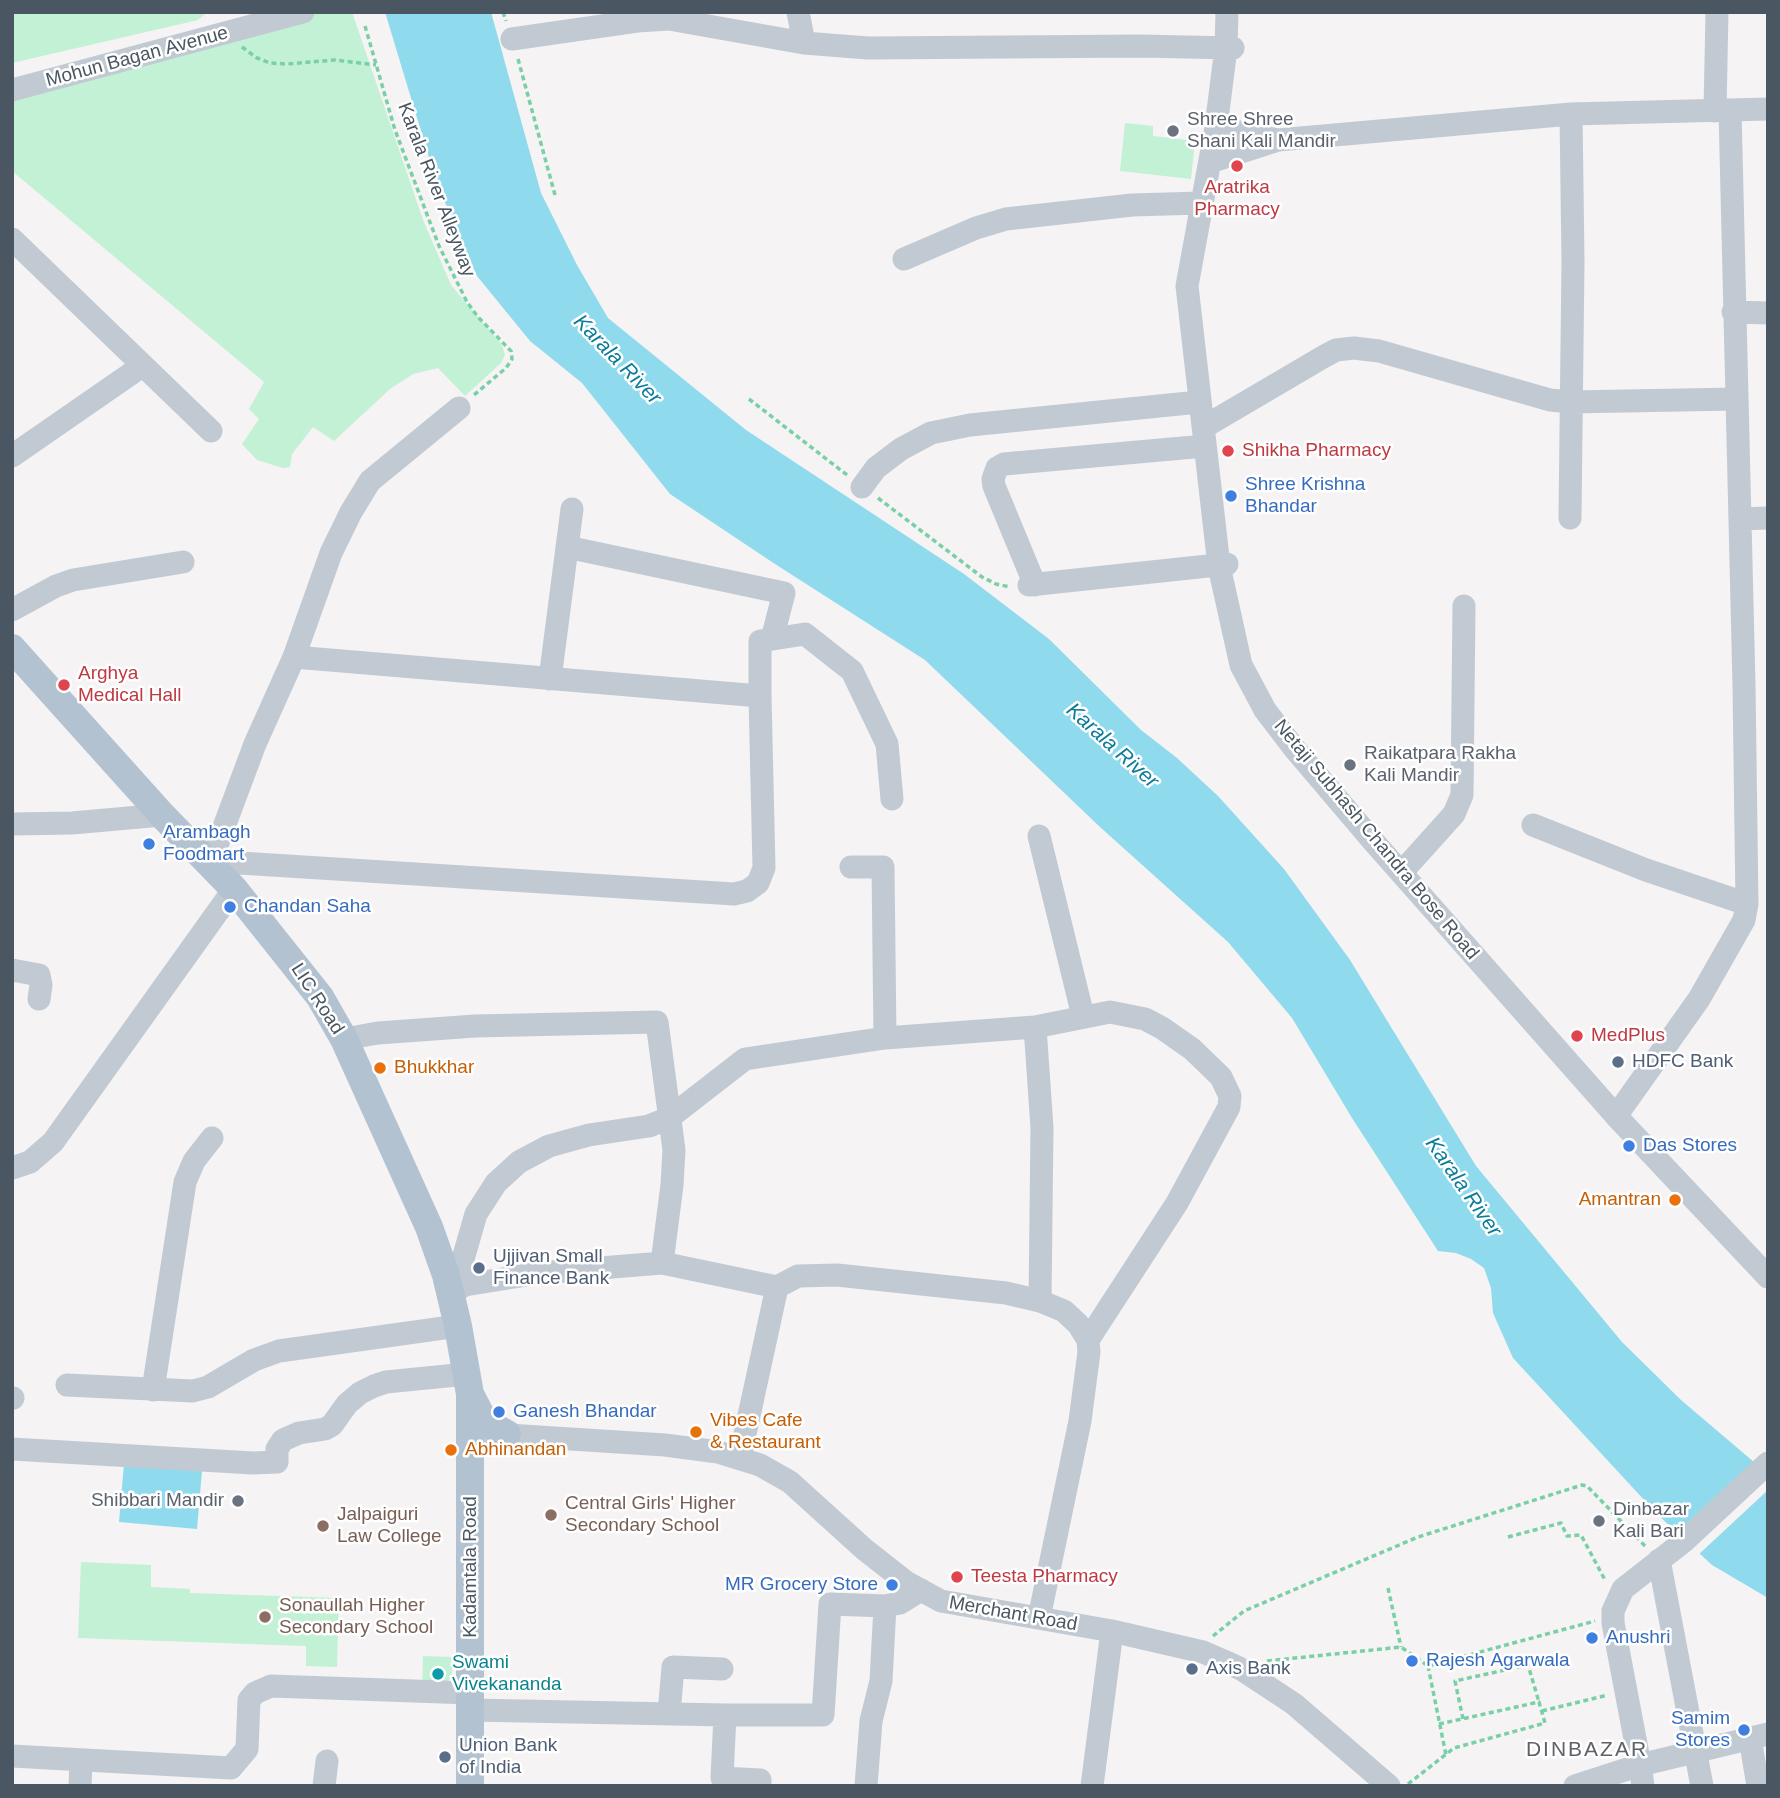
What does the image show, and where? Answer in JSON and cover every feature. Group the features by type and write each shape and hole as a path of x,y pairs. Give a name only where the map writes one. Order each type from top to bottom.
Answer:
{"main road":[{"name":"LIC Road","path":"12,648 162,815 234,889 320,997 344,1039 458,1289 458,1326 469,1384 472,1433"},
{"path":"469,1384 484,1421 507,1434"},
{"name":"Kadamtala Road","path":"470,1786 472,1433"}],"street":[{"name":"Mohun Bagan Avenue","path":"12,90 303,12"},
{"path":"798,12 804,43"},
{"name":"Netaji Subhash Chandra Bose Road","path":"1227,12 1230,48"},
{"name":"Netaji Subhash Chandra Bose Road","path":"1234,12 1216,160 1195,264 1193,287 1223,565 1241,665 1265,710 1294,748 1768,1277"},
{"path":"1620,1112 1699,999 1744,920 1747,904 1745,698 1736,399 1717,12"},
{"path":"512,39 637,20 668,19 804,43 868,48 1230,48"},
{"path":"1216,160 1278,140 1571,114 1768,109"},
{"path":"1570,518 1573,261 1571,114"},
{"path":"1219,127 1278,140"},
{"name":"Netaji Subhash Chandra Bose Road","path":"1207,435 1199,402 1187,286 1201,203 1219,127"},
{"path":"904,259 976,228 1006,219 1132,205 1201,203"},
{"path":"12,239 211,431"},
{"path":"1733,312 1768,313"},
{"path":"1223,565 1032,585 994,486 993,479 997,468 1004,464 1207,435 1323,357 1336,350 1354,348 1379,351 1528,395 1571,402 1736,399"},
{"path":"12,456 142,366"},
{"path":"862,487 876,468 901,449 931,433 970,425 1199,402"},
{"path":"459,408 370,481 351,512 331,554 294,657 255,744 216,848 214,869 240,863 741,893 758,883 764,868 760,641 805,634 852,671 887,744 892,799"},
{"path":"550,679 572,509"},
{"path":"1740,519 1768,518"},
{"path":"567,547 784,593 772,639"},
{"path":"12,610 56,586 73,580 183,562"},
{"path":"1405,869 1454,814 1462,795 1464,606"},
{"path":"294,657 760,696"},
{"path":"12,824 72,823 162,815"},
{"path":"1533,825 1646,870 1747,904"},
{"path":"1039,836 1083,1016"},
{"path":"851,867 883,867 885,1038"},
{"path":"12,1168 30,1161 53,1142 234,889"},
{"path":"12,970 39,975 39,999"},
{"path":"1039,1618 1080,1421 1090,1352 1088,1340 1078,1324 1064,1311 1040,1301 1006,1293 837,1275 798,1276 778,1286 662,1263 539,1272 458,1289 463,1259 475,1214 496,1184 519,1162 549,1146 589,1135 649,1126 668,1118 745,1059 885,1038 1035,1027 1110,1012 1146,1019 1192,1049 1221,1077 1230,1096 1229,1107 1177,1203 1088,1340"},
{"path":"344,1039 378,1033 475,1026 657,1022 674,1150 662,1263"},
{"path":"1035,1027 1042,1128 1040,1301"},
{"name":"Netaji Subhash Chandra Bose Road","path":"1620,1112 1768,1261"},
{"path":"153,1390 186,1182 194,1161 212,1139"},
{"path":"740,1457 778,1286"},
{"path":"67,1385 193,1391 208,1387 248,1363 279,1351 458,1326"},
{"path":"12,1449 276,1462 277,1449 283,1440 332,1425 347,1404 374,1386 386,1382 469,1384"},
{"name":"Merchant Road","path":"472,1433 665,1445 740,1457 790,1482 864,1549 906,1582 941,1601 1112,1631 1203,1652 1241,1669 1294,1704 1389,1786"},
{"path":"1642,1775 1615,1608 1623,1589 1683,1542 1768,1463"},
{"path":"1659,1560 1702,1786"},
{"path":"12,1756 231,1768 247,1749 249,1700 255,1693 271,1686 669,1714 823,1715 830,1604 885,1606 900,1603 921,1590"},
{"path":"866,1786 871,1721 881,1681 885,1606"},
{"path":"1092,1786 1112,1631"},
{"path":"669,1714 673,1667 722,1669"},
{"path":"725,1716 722,1778 760,1780 760,1786"},
{"path":"1575,1786 1642,1775 1696,1751 1759,1736 1758,1786"},
{"path":"80,1786 81,1761"},
{"path":"324,1786 327,1761"}],"path":[{"path":"503,12 555,195"},
{"name":"Karala River Alleyway","path":"365,26 395,130 439,246 467,302 508,347 512,355 509,364 496,378 459,408"},
{"path":"231,31 249,53 270,62 287,64 335,60 376,65"},
{"path":"749,399 982,577 1003,586 1032,585"},
{"path":"1203,1652 1216,1633 1244,1611 1418,1537 1582,1485 1587,1486 1659,1560"},
{"path":"1428,1666 1615,1608 1581,1535 1568,1536 1561,1523 1508,1537"},
{"path":"1388,1588 1402,1647 1428,1666 1446,1755"},
{"path":"1241,1669 1272,1660 1402,1647"},
{"path":"1406,1786 1454,1748 1545,1724 1528,1665 1455,1681 1463,1719"},
{"path":"1542,1711 1628,1691"},
{"path":"1439,1724 1539,1702"}],"green space":[{"path":"12,12 207,12 198,20 12,63"},
{"path":"315,12 352,12 423,220 451,285 502,345 505,355 501,363 465,396 438,368 413,374 390,389 334,441 313,427 292,454 290,467 283,468 257,460 242,444 259,419 249,409 264,382 12,171 12,96"},
{"path":"1125,123 1153,126 1153,136 1195,141 1191,179 1120,171"},
{"path":"81,1562 151,1565 151,1587 190,1589 190,1593 339,1598 337,1667 306,1666 306,1646 78,1638"},
{"path":"423,1656 452,1657 452,1677 434,1693 422,1693"}],"water":[{"name":"Karala River","path":"385,12 491,12 541,193 577,265 608,318 746,430 964,574 1049,639 1141,730 1177,758 1218,796 1284,869 1350,960 1476,1166 1622,1342 1681,1400 1768,1474 1768,1598 1712,1565 1658,1515 1513,1358 1493,1313 1491,1288 1484,1268 1456,1253 1438,1251 1352,1118 1292,1018 1228,942 1100,827 925,660 670,494 582,383 530,341 477,276 437,184"},
{"path":"124,1464 202,1471 197,1529 119,1522"}],"pier":[{"path":"1768,1470 1768,1490 1697,1556 1676,1534"}],"place":[{"name":"Shree Shree Shani Kali Mandir","path":"1173,131"},
{"name":"Aratrika Pharmacy","path":"1237,166"},
{"name":"Shikha Pharmacy","path":"1228,451"},
{"name":"Shree Krishna Bhandar","path":"1231,496"},
{"name":"Arghya Medical Hall","path":"64,685"},
{"name":"Raikatpara Rakha Kali Mandir","path":"1350,765"},
{"name":"Arambagh Foodmart","path":"149,844"},
{"name":"Chandan Saha","path":"230,907"},
{"name":"MedPlus","path":"1577,1036"},
{"name":"HDFC Bank","path":"1618,1062"},
{"name":"Bhukkhar","path":"380,1068"},
{"name":"Das Stores","path":"1629,1146"},
{"name":"Amantran","path":"1675,1200"},
{"name":"Ujjivan Small Finance Bank","path":"479,1268"},
{"name":"Ganesh Bhandar","path":"499,1412"},
{"name":"Vibes Cafe & Restaurant","path":"696,1432"},
{"name":"Abhinandan","path":"451,1450"},
{"name":"Shibbari Mandir","path":"238,1501"},
{"name":"Central Girls' Higher Secondary School","path":"551,1515"},
{"name":"Dinbazar Kali Bari","path":"1599,1521"},
{"name":"Jalpaiguri Law College","path":"323,1526"},
{"name":"Teesta Pharmacy","path":"957,1577"},
{"name":"MR Grocery Store","path":"892,1585"},
{"name":"Sonaullah Higher Secondary School","path":"265,1617"},
{"name":"Anushri","path":"1592,1638"},
{"name":"Rajesh Agarwala","path":"1412,1661"},
{"name":"Axis Bank","path":"1192,1669"},
{"name":"Swami Vivekananda","path":"438,1674"},
{"name":"Samim Stores","path":"1744,1730"},
{"name":"Union Bank of India","path":"445,1757"}],"district":[{"name":"DINBAZAR","path":"1587,1750"}]}
